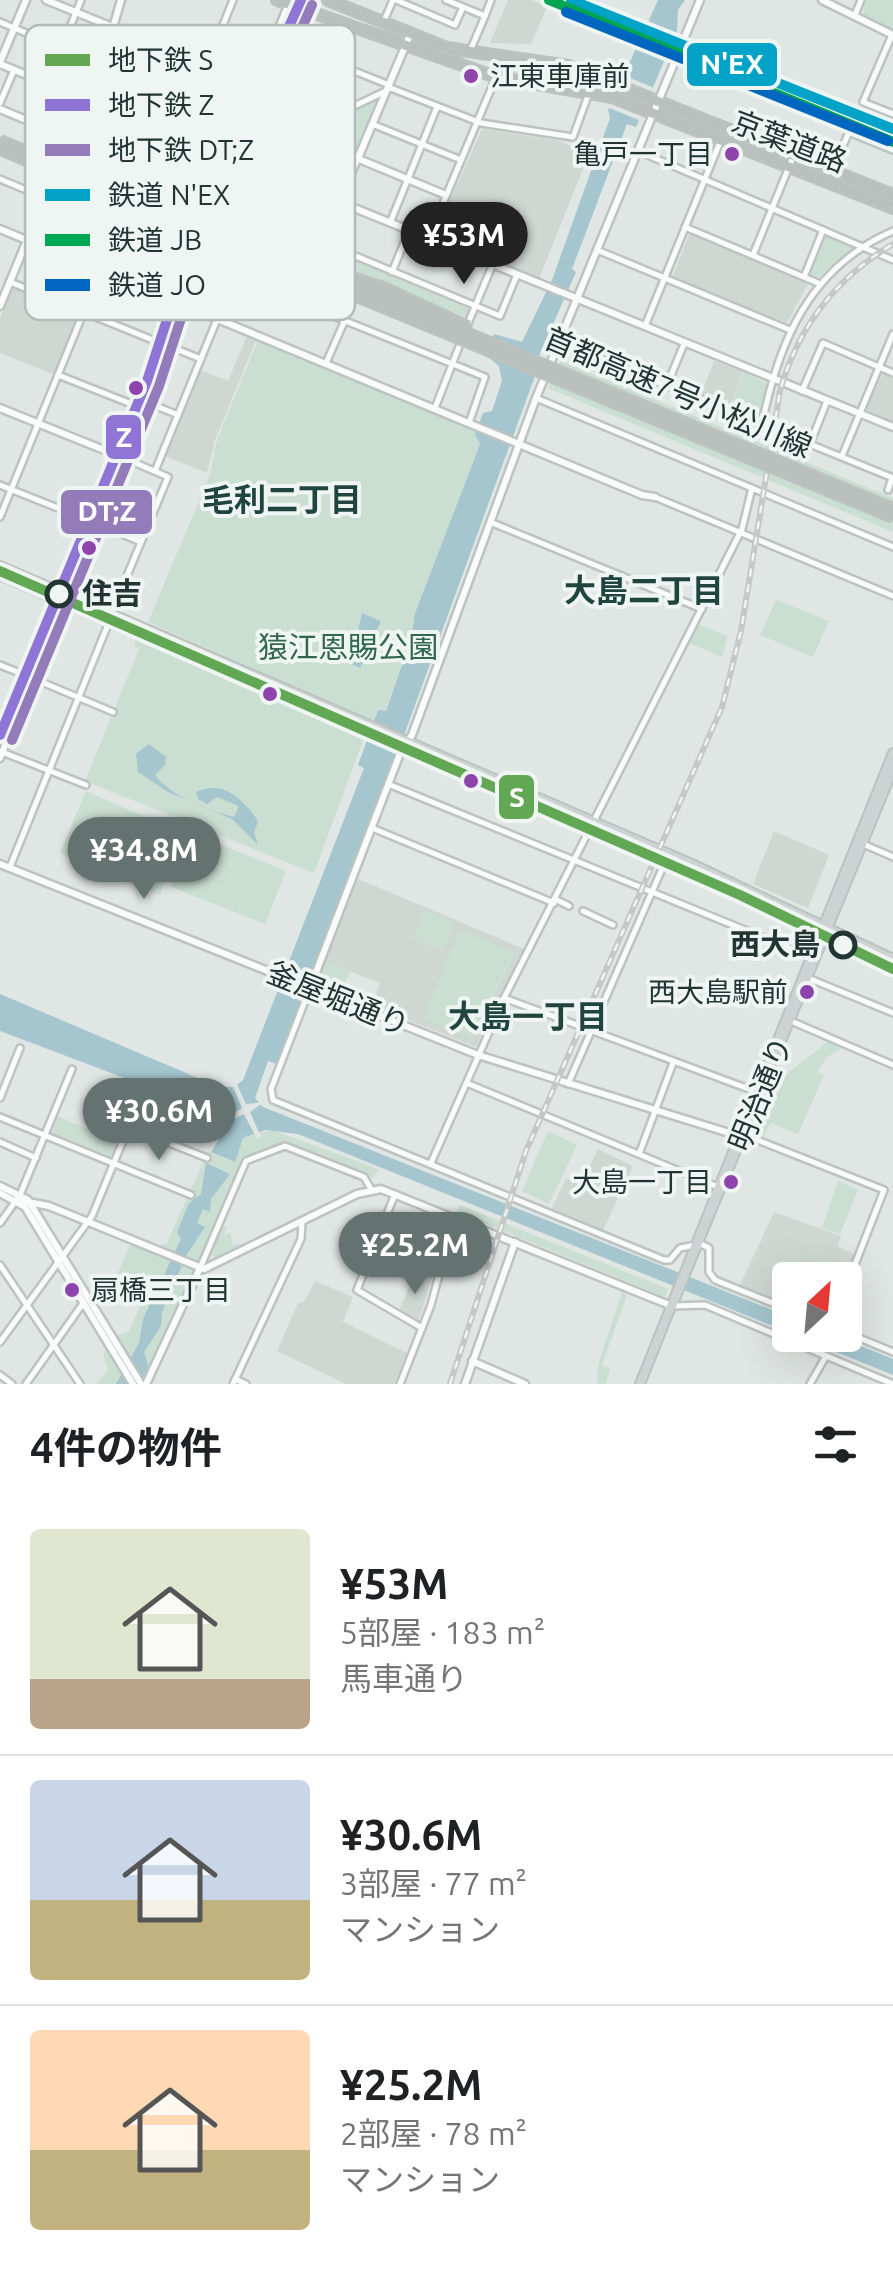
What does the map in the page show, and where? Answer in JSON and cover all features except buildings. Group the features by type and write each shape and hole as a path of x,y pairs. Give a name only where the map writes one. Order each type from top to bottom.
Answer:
{"highway":[{"name":"京葉道路","path":"276,0 295,2 408,40 496,77 612,97 788,170 893,208"},
{"name":"京葉道路","path":"328,0 383,23 408,40 470,53 548,59 584,71 893,195"},
{"path":"496,77 500,55"},
{"path":"578,91 584,71"},
{"path":"0,138 25,148"},
{"name":"首都高速7号小松川線","path":"0,138 25,148"},
{"path":"0,152 25,163"},
{"name":"首都高速7号小松川線","path":"0,152 25,162"},
{"path":"355,278 418,302 543,364"},
{"name":"首都高速7号小松川線","path":"355,286 893,509"},
{"name":"首都高速7号小松川線","path":"355,296 893,517"},
{"path":"355,301 475,350 498,354"}],"main road":[{"path":"0,566 826,928 893,962"},
{"path":"0,574 62,594"},
{"name":"明治通り","path":"695,1250 756,1092 808,978 893,753"},
{"name":"明治通り","path":"640,1384 810,957 893,769"},
{"path":"591,825 664,862 826,928"}],"street":[{"path":"25,75 0,63 26,0"},
{"path":"46,0 108,25"},
{"path":"71,25 81,0"},
{"path":"110,25 120,0"},
{"path":"223,25 233,0"},
{"path":"383,23 395,0 455,25 463,7"},
{"path":"446,0 485,16"},
{"path":"470,53 492,0"},
{"path":"700,0 653,101 638,151 572,300 269,1097 664,1260 670,1260 680,1248 709,1248 709,1272 715,1280 772,1303"},
{"path":"822,0 893,35 864,102 893,114"},
{"path":"854,18 861,0"},
{"path":"280,25 295,2"},
{"path":"0,22 25,33"},
{"path":"355,165 408,40"},
{"path":"14,70 0,106 25,118"},
{"path":"355,74 476,122 573,137 589,93"},
{"path":"428,239 496,77"},
{"path":"355,105 388,88"},
{"path":"390,223 437,107"},
{"path":"372,124 461,160"},
{"path":"832,171 849,132 893,150"},
{"path":"644,328 720,142"},
{"path":"638,151 893,260"},
{"path":"355,157 446,194"},
{"path":"753,256 793,157"},
{"path":"0,179 25,189"},
{"path":"355,208 572,300 893,427"},
{"path":"686,227 818,283"},
{"path":"0,228 25,239"},
{"path":"804,277 824,230"},
{"path":"392,272 409,231"},
{"path":"762,424 771,379 790,330 818,283 863,247 893,231"},
{"path":"0,306 25,245"},
{"path":"597,250 790,330"},
{"path":"355,256 500,316 516,277"},
{"path":"435,408 492,266"},
{"path":"10,282 25,288"},
{"path":"0,517 81,320"},
{"path":"104,320 201,359"},
{"path":"117,456 144,401 172,320"},
{"path":"154,471 217,320"},
{"path":"225,320 642,496 656,497 893,596"},
{"path":"326,363 345,320 453,363 485,378 473,424"},
{"path":"841,457 893,334"},
{"path":"559,342 893,478 888,490"},
{"path":"802,391 823,343 893,373"},
{"path":"86,786 1,755 134,404 163,344"},
{"path":"667,385 684,344"},
{"path":"58,375 134,404"},
{"path":"536,398 893,547"},
{"path":"144,401 178,415"},
{"path":"810,444 828,401"},
{"path":"0,408 168,476 9,868"},
{"path":"0,485 141,542"},
{"path":"430,1164 460,1092 469,1084 504,998 741,531 752,488"},
{"path":"490,522 702,608"},
{"path":"0,665 113,712"},
{"path":"0,740 3,724 29,677"},
{"path":"388,784 810,957"},
{"path":"372,828 569,906"},
{"path":"862,844 893,858"},
{"path":"568,1084 664,862"},
{"name":"釜屋堀通り","path":"0,864 478,1054 742,1134"},
{"path":"583,911 612,924"},
{"path":"808,978 893,1013"},
{"path":"504,998 589,1033 756,1092"},
{"path":"787,1022 893,1064"},
{"path":"0,1098 20,1048"},
{"path":"638,1154 674,1064"},
{"path":"0,1224 19,1197 72,1069"},
{"path":"469,1084 718,1187"},
{"path":"0,1342 88,1222 141,1097"},
{"path":"0,1116 191,1195"},
{"path":"129,1126 206,1158"},
{"path":"742,1134 884,1190 856,1262"},
{"path":"0,1142 36,1158"},
{"path":"28,1200 84,1302 143,1384 246,1161 284,1146 364,1177 372,1189"},
{"path":"0,1190 196,1267 218,1265 372,1189 395,1194 674,1301 705,1306 893,1384"},
{"path":"395,1194 357,1290 422,1328"},
{"path":"19,1197 118,1352 133,1384"},
{"path":"400,1384 422,1328 454,1218"},
{"path":"246,1384 234,1381 301,1239 302,1222"},
{"path":"465,1384 514,1242"},
{"path":"0,1265 80,1384"},
{"path":"26,1384 84,1302"},
{"path":"862,1339 893,1352"},
{"path":"810,1384 826,1356"},
{"path":"472,1361 525,1384"},
{"path":"0,1375 12,1384"}],"shaded area":[{"path":"508,0 532,0 547,7 531,44 490,43"},
{"path":"482,129 557,140 589,154 539,279 434,236"},
{"path":"690,233 808,284 787,323 672,277"},
{"path":"14,285 25,290 25,320 76,320 55,375 0,353 0,319"},
{"path":"247,336 256,340 215,440 207,473 165,456 200,370 228,381"},
{"path":"714,361 743,372 730,406 701,395"},
{"path":"883,374 893,378 893,423 865,409"},
{"path":"774,831 829,855 808,908 753,884"},
{"path":"356,878 524,949 476,1047 371,1005 380,983 324,961"},
{"path":"598,1149 633,1166 602,1232 551,1210 566,1178 581,1184"},
{"path":"774,1212 841,1236 837,1246 856,1255 853,1262 772,1262 772,1300 739,1287"},
{"path":"417,1268 433,1276 418,1322 399,1311"},
{"path":"315,1281 353,1297 343,1322 407,1353 394,1384 346,1384 277,1351 298,1303 304,1302"}],"green space":[{"path":"865,0 893,0 893,29 863,16"},
{"path":"510,61 574,74 576,83 506,74 503,67"},
{"path":"381,95 356,154 355,154 355,108"},
{"path":"824,234 853,248 816,279 807,274"},
{"path":"355,261 470,309 467,318 355,271"},
{"name":"猿江恩賜公園","path":"258,340 476,431 480,444 414,616 412,636 385,712 378,710 373,721 148,622 210,475 217,440"},
{"path":"561,361 893,498 893,532 548,388"},
{"path":"744,372 767,384 757,418 730,407"},
{"path":"776,600 829,621 813,657 760,635"},
{"path":"697,624 727,636 722,657 689,643"},
{"name":"猿江恩賜公園","path":"137,637 365,735 314,873 85,781 139,649 134,646"},
{"path":"86,791 183,834 160,895 60,853"},
{"path":"189,832 286,871 265,924 171,887"},
{"path":"424,910 455,923 443,951 412,939"},
{"path":"459,929 516,953 473,1039 423,1019"},
{"path":"325,961 350,971 341,993 321,985 317,977"},
{"path":"830,1040 845,1047 827,1057 817,1072 824,1075 798,1134 771,1123 763,1137 754,1132 774,1084"},
{"path":"57,1116 111,1139 116,1143 111,1156 53,1133"},
{"path":"272,1130 378,1169 374,1178 283,1143 244,1158 145,1384 96,1384 108,1370 103,1354 116,1336 129,1331 146,1292 116,1278 130,1244 161,1256 165,1247 160,1245 167,1243 208,1151 234,1162 243,1138"},
{"path":"548,1131 577,1145 549,1204 522,1191"},
{"path":"838,1181 858,1190 840,1234 822,1228"},
{"path":"460,1205 668,1289 665,1297 457,1212"},
{"path":"437,1219 445,1223 433,1272 417,1266"},
{"path":"221,1225 227,1227 224,1236 231,1232 232,1245 247,1243 215,1259 210,1251"},
{"path":"622,1292 627,1295 602,1365 610,1368 606,1384 597,1384 598,1365"}],"water":[{"path":"658,0 685,0 678,10 677,31 636,127 627,124 572,269 576,272 531,374 535,376 372,823 277,1064 268,1061 255,1098 263,1107 772,1310 772,1326 298,1134 266,1130 243,1138 235,1162 211,1152 224,1131 212,1111 0,1031 0,994 219,1087 234,1087 243,1080 364,768 358,765 378,710 386,711 412,636 414,616 480,444 475,434 483,413 492,411 502,381 499,366 484,354 494,334 522,342 552,280 610,118 608,110"},
{"path":"362,613 381,621 360,668 330,654 340,630 356,641"},
{"path":"149,744 166,757 165,765 155,775 170,790 190,801 168,792 138,772 136,754"},
{"path":"215,788 232,794 258,821 254,833 258,845 232,819 205,808 234,817 239,806 217,797 207,804 198,799 196,792"},
{"path":"206,1163 230,1174 211,1199 210,1212 203,1209 197,1223 205,1227 186,1256 162,1312 161,1326 144,1352 149,1368 139,1384 116,1384 139,1343 143,1319 181,1239 177,1232 189,1203 201,1194"},
{"path":"862,1346 893,1359 893,1375 836,1352 862,1352"}],"pier":[{"path":"643,23 679,39 673,54 635,38"},
{"path":"621,74 654,88 641,121 607,107"},
{"path":"235,1080 246,1104 264,1102 250,1112 261,1137 257,1139 244,1114 218,1127 217,1123 242,1108 231,1082"}],"railway":[{"path":"450,1384 526,1151 722,707 741,631 780,391 788,368 822,306 854,272 893,244"}],"metro line":[{"name":"Z","path":"290,25 301,0"},
{"name":"DT;Z","path":"303,25 312,5"},
{"name":"Z","path":"0,735 147,381 167,320"},
{"name":"DT;Z","path":"12,740 159,386 181,320"},
{"name":"S","path":"0,571 740,895 893,969"}],"rail line":[{"name":"JB","path":"549,0 893,142"},
{"name":"N'EX","path":"571,0 893,129"},
{"name":"JO","path":"566,12 888,141"}],"place":[{"name":"江東車庫前","path":"471,76"},
{"name":"亀戸一丁目","path":"732,154"},
{"name":"住吉","path":"59,594"},
{"name":"西大島","path":"843,945"},
{"name":"西大島駅前","path":"807,992"},
{"name":"大島一丁目","path":"731,1182"},
{"name":"扇橋三丁目","path":"72,1290"}],"district":[{"name":"毛利二丁目","path":"282,500"},
{"name":"大島二丁目","path":"644,591"},
{"name":"大島一丁目","path":"528,1017"}]}
